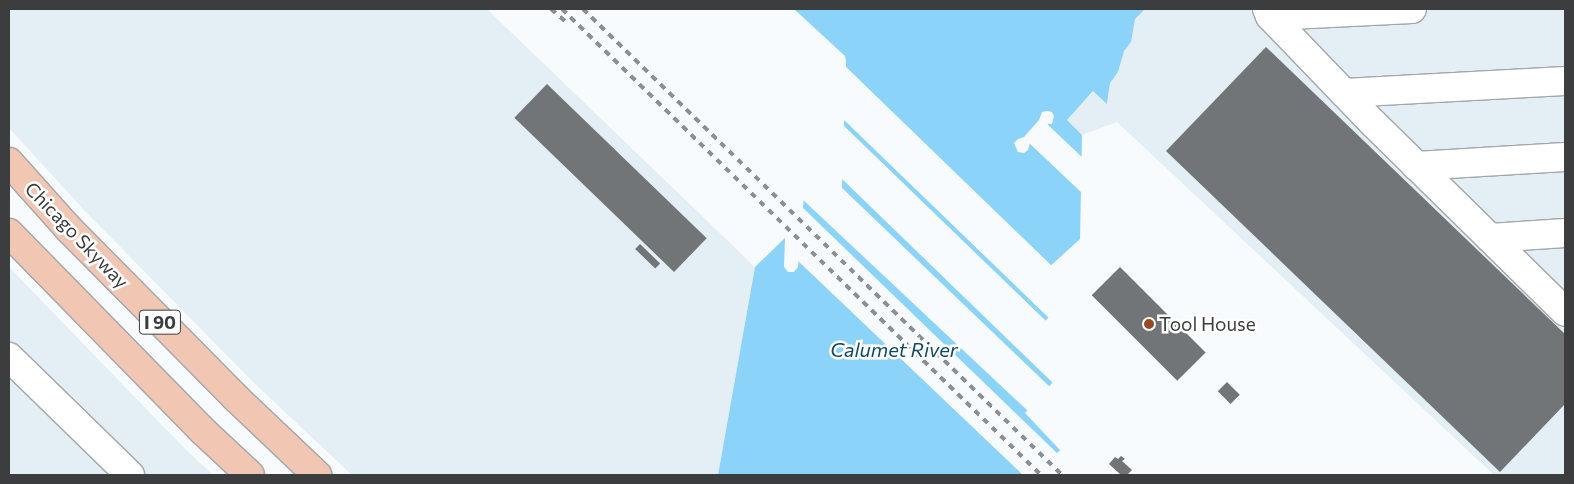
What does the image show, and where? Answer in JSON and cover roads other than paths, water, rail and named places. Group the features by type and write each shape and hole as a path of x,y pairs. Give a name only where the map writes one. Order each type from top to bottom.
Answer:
{"highway":[{"name":"Chicago Skyway","path":"9,162 68,228 236,398 318,475"},
{"name":"I 90","path":"9,233 189,417 250,475"}],"lane":[{"path":"1268,12 1412,9"},
{"path":"1268,12 1416,166 1565,312"},
{"path":"1344,93 1565,81"},
{"path":"1416,166 1565,157"},
{"path":"1490,238 1565,234"},
{"path":"9,357 130,475"}],"water":[{"name":"Calumet River","path":"794,9 1145,9 1135,19 1131,42 1124,51 1118,72 1110,83 1107,104 1093,91 1067,120 1082,135 1080,239 1024,290 1050,316 1020,347 1053,382 1025,413 1060,450 1038,475 718,475 755,267 785,238 784,267 788,272 794,272 798,267 804,196 830,191 838,193 842,188 845,56","holes":["1042,112 1052,112 1054,116 1052,124 1048,124 1030,143 1028,150 1024,153 1018,152 1014,143 1024,137 1039,120"]}],"railway":[{"path":"551,9 566,22"},
{"path":"562,9 1041,475"},
{"path":"583,9 1062,475"}],"place":[{"name":"Tool House","path":"1149,324"}]}
